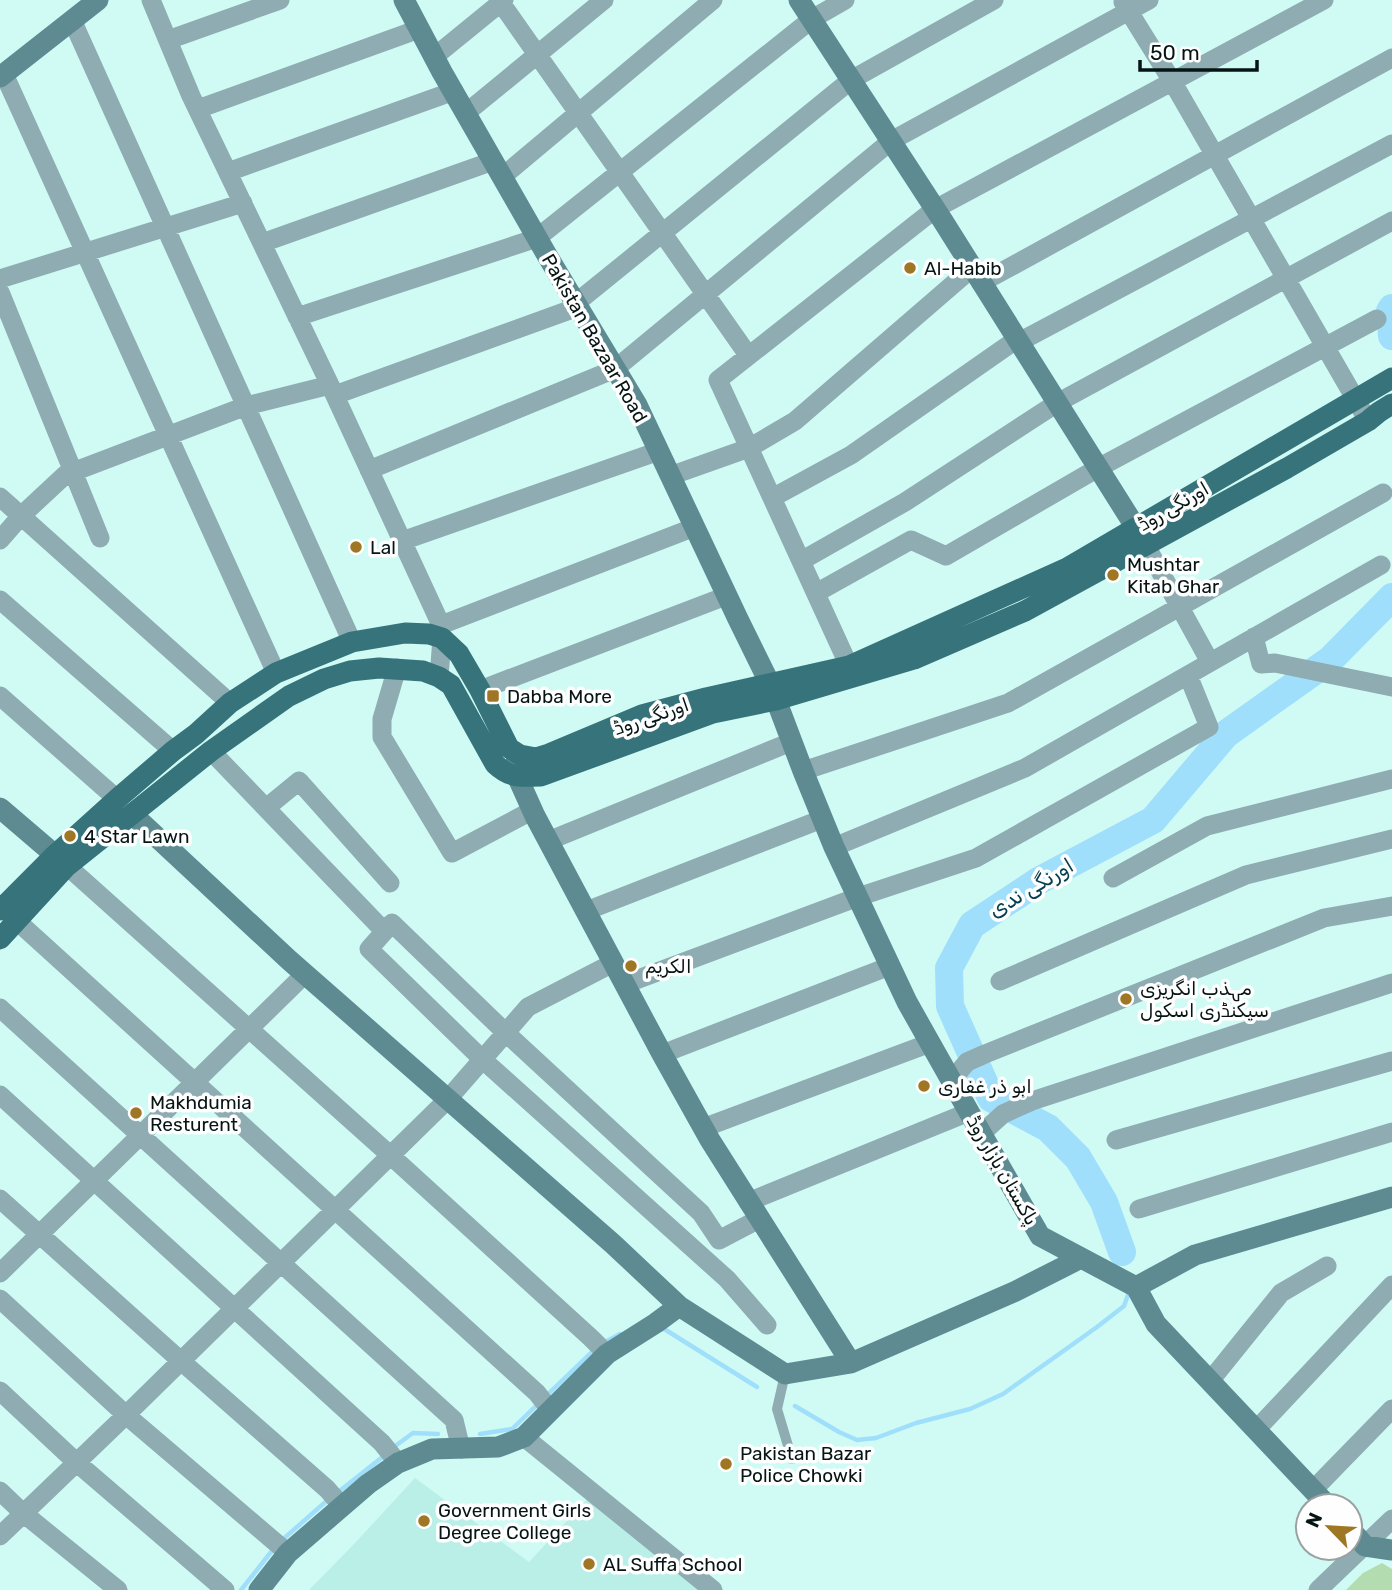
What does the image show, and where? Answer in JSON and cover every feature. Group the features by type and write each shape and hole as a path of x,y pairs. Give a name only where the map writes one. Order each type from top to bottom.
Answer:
{"main road":[{"name":"اورنگی روڈ","path":"515,752 536,758 642,715 706,698 773,692 914,659 1025,611 1356,398 1384,383"},
{"name":"اورنگی روڈ","path":"517,776 541,776 849,666 1287,468 1380,412"},
{"path":"0,939 5,911 61,861 117,799 173,751 230,703 276,673 352,642 405,633 429,635 441,632 459,654 509,748 515,752"},
{"path":"61,861 132,814 211,751 289,696 324,679 350,671 397,668 423,671 439,677 451,685 495,764 505,773 517,776"}],"street":[{"path":"98,0 2,75 276,673"},
{"path":"151,0 198,109 332,390 441,632 439,677"},
{"path":"168,40 279,0"},
{"name":"Pakistan Bazaar Road","path":"404,0 537,237 637,405 773,692"},
{"path":"466,113 604,0"},
{"path":"262,243 498,169 578,113 713,0"},
{"path":"799,0 935,209 1141,536 1210,662"},
{"path":"298,317 537,237 811,19 845,0"},
{"path":"0,540 21,516 65,475 246,406 332,390 577,305 851,80 994,0"},
{"path":"369,470 615,369 891,142 1125,6 1149,0"},
{"path":"849,666 718,380 935,209 1325,0"},
{"path":"435,57 501,1 748,355"},
{"path":"1125,6 1172,81 1356,398 1380,412"},
{"path":"72,20 352,642"},
{"path":"198,109 419,29"},
{"path":"670,476 749,448 795,421 977,275 1215,155 1392,58"},
{"path":"228,172 454,92"},
{"path":"772,498 851,455 1018,340 1392,144"},
{"path":"0,279 243,203"},
{"path":"801,561 905,502 1057,402 1392,220"},
{"path":"0,292 100,538"},
{"path":"816,593 911,540 946,556 1098,468 1377,319"},
{"path":"402,541 659,451"},
{"path":"803,771 1008,703 1383,493"},
{"path":"0,497 230,703"},
{"path":"441,632 695,527"},
{"path":"834,847 1025,768 1381,565"},
{"path":"480,690 726,596"},
{"path":"0,600 173,751"},
{"path":"1254,637 1261,664 1275,663 1392,687"},
{"path":"397,668 382,719 382,737 452,853 533,810"},
{"path":"625,984 858,897 976,859 1209,727 1188,675"},
{"name":"پاکستان بازار روڈ","path":"773,692 834,847 907,1002 1040,1236 1136,1287"},
{"path":"0,696 117,799"},
{"path":"548,841 791,741"},
{"path":"211,751 384,931"},
{"path":"515,752 517,776 548,841 662,1054 703,1128 851,1363"},
{"path":"1113,878 1207,826 1392,779"},
{"path":"266,808 299,781 390,883"},
{"path":"0,808 390,1155 600,1347"},
{"path":"132,814 305,974 613,1244 679,1306 785,1374 851,1363 1016,1290 1081,1258"},
{"path":"586,911 822,819"},
{"path":"1000,981 1246,875 1392,839"},
{"path":"952,1080 967,1062 985,1054 1324,918 1392,906"},
{"path":"5,911 544,1403"},
{"path":"767,1325 727,1279 482,1059 369,949 384,931 393,923 506,1033 701,1213 719,1240 754,1211 969,1112"},
{"path":"0,1536 448,1099 528,1007 613,963"},
{"path":"662,1054 890,966"},
{"path":"0,1273 305,974"},
{"path":"982,1133 1003,1114 1031,1101 1392,983"},
{"path":"0,1008 454,1420 461,1448"},
{"path":"703,1128 930,1043"},
{"path":"1116,1140 1392,1061"},
{"path":"0,1095 390,1453"},
{"path":"1139,1209 1392,1132"},
{"path":"1392,1197 1195,1255 1136,1287 1156,1324 1313,1490 1392,1409"},
{"path":"0,1199 335,1498"},
{"path":"1210,1381 1281,1293 1327,1266"},
{"path":"1256,1430 1392,1285"},
{"path":"0,1299 127,1415 280,1545"},
{"path":"259,1590 280,1545 335,1498 368,1483 390,1453 498,1447 524,1437 544,1403 600,1347 656,1323 679,1306"},
{"path":"0,1391 76,1462 225,1590"},
{"path":"524,1437 713,1590"},
{"path":"0,1491 118,1590"},
{"path":"1318,1590 1392,1518"},
{"path":"1365,1546 1392,1550"}],"lane":[{"path":"785,1374 777,1409 792,1459"}],"shaded area":[{"name":"Government Girls Degree College","path":"415,1478 529,1562 589,1497 701,1590 309,1590"}],"green space":[{"path":"1382,1563 1392,1569 1392,1590 1346,1590 1363,1573"}],"waterway":[{"name":"اورنگی ندی","path":"1392,308 1392,336"},
{"name":"اورنگی ندی","path":"1122,1252 1104,1202 1078,1158 1048,1128 991,1098 950,1006 949,968 972,925 1040,880 1153,820 1226,734 1330,660 1392,597"},
{"path":"795,1406 857,1440 876,1438 916,1423 970,1409 1003,1394 1097,1327 1124,1306 1128,1295"},
{"path":"661,1327 757,1387"},
{"path":"603,1343 620,1334"},
{"path":"547,1395 596,1348"},
{"path":"480,1434 512,1429 538,1404"},
{"path":"391,1449 413,1433 438,1434"},
{"path":"337,1493 385,1455"},
{"path":"281,1541 330,1498"},
{"path":"241,1590 275,1547"}],"place":[{"name":"Al-Habib","path":"910,268"},
{"name":"Lal","path":"356,547"},
{"name":"Mushtar Kitab Ghar","path":"1113,575"},
{"name":"Dabba More","path":"493,696"},
{"name":"4 Star Lawn","path":"70,836"},
{"name":"الکریم","path":"631,966"},
{"name":"مہذب انگریزی سیکنڈری اسکول","path":"1126,999"},
{"name":"ابو ذر غفاری","path":"924,1086"},
{"name":"Makhdumia Resturent","path":"136,1113"},
{"name":"Pakistan Bazar Police Chowki","path":"726,1464"},
{"name":"Government Girls Degree College","path":"424,1521"},
{"name":"AL Suffa School","path":"589,1564"}]}
